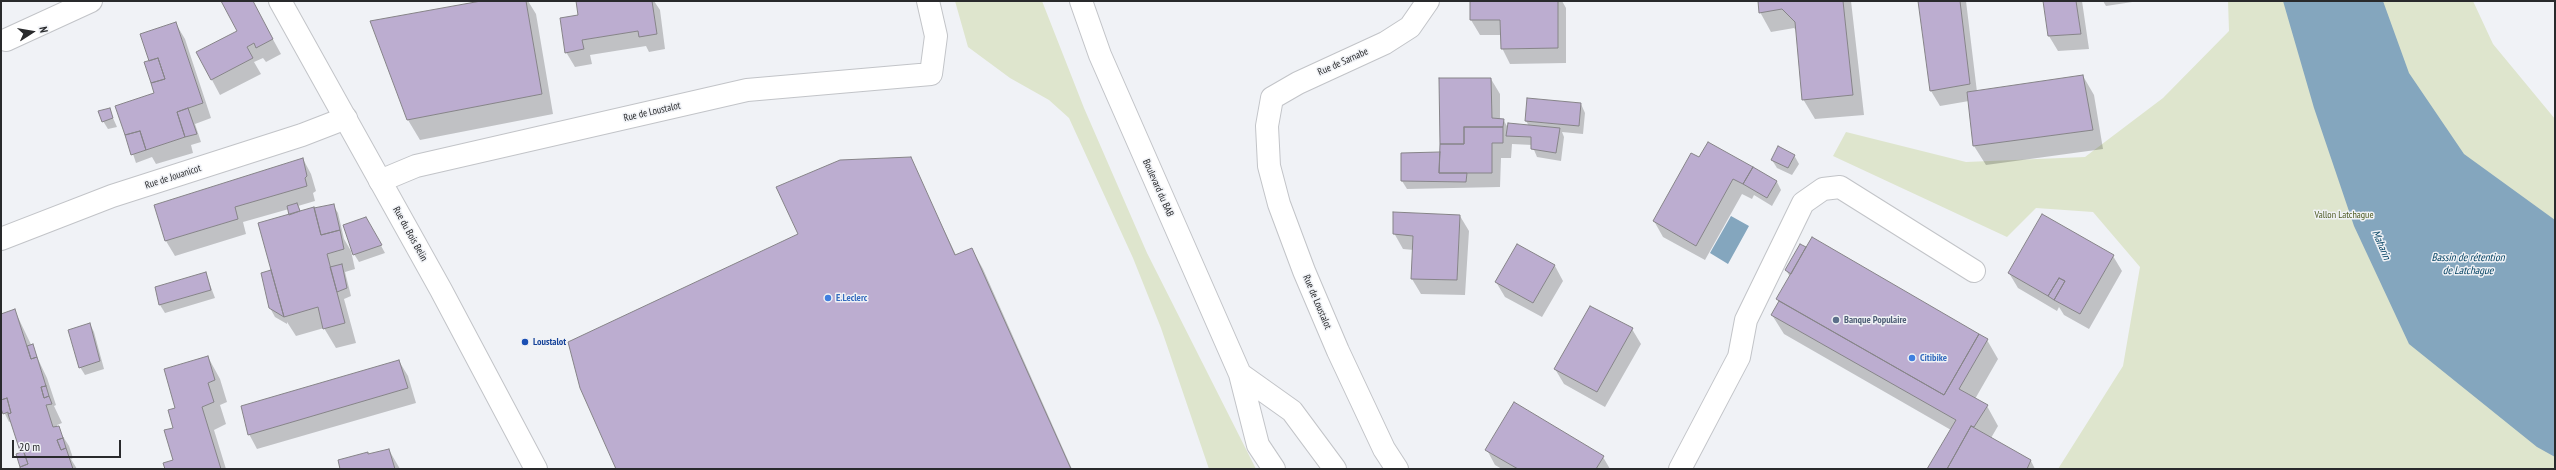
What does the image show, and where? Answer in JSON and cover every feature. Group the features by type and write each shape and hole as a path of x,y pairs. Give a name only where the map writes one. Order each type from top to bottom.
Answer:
{"street":[{"path":"6,40 90,1"},
{"name":"Rue du Bois Belin","path":"280,1 346,118 536,469"},
{"name":"Rue de Loustalot","path":"380,181 416,166 747,90 931,74 936,36 928,1"},
{"name":"Boulevard du BAB","path":"1081,1 1100,55 1240,374 1258,445 1274,469"},
{"name":"Rue de Sarnabe","path":"1266,126 1272,98 1298,83 1385,43 1410,26 1428,1"},
{"name":"Rue de Jouanicot","path":"1,239 112,196 302,135 346,118"},
{"name":"Rue de Loustalot","path":"1266,126 1269,166 1280,204 1304,271 1338,351 1384,449 1397,469"},
{"path":"1680,469 1739,357 1746,320 1803,203 1823,189 1840,188 1974,271"},
{"path":"1240,374 1292,411 1335,469"}],"green space":[{"path":"955,1 1042,1 1084,108 1147,253 1256,469 1209,469 1161,328 1133,258 1069,118 1049,100 1010,78 968,47"},
{"name":"Vallon Latchague","path":"2228,1 2473,1 2493,44 2555,119 2555,469 2058,469 2123,366 2140,267 2093,212 2036,208 2007,237 1833,156 1846,132 1966,162 2085,157 2163,98 2229,31"}],"water":[{"name":"Bassin de rétention de Latchague","path":"2283,1 2383,1 2409,73 2464,154 2555,220 2555,457 2537,447 2409,344 2354,226 2314,108"},
{"path":"1731,216 1749,226 1728,264 1710,253"}],"building":[{"path":"221,1 253,1 273,39 256,48 254,43 247,47 253,58 211,80 196,52 237,31"},
{"path":"481,1 526,1 542,94 407,120 370,21"},
{"path":"576,1 652,1 657,34 639,37 638,31 582,40 584,49 565,53 560,18 578,15"},
{"path":"1470,1 1558,1 1558,48 1501,49 1500,20 1470,20"},
{"path":"1758,1 1843,1 1853,95 1802,100 1795,22 1782,9 1759,13"},
{"path":"1918,1 1960,1 1970,84 1930,91"},
{"path":"2043,1 2076,1 2081,34 2048,36"},
{"path":"176,22 203,103 177,112 185,137 146,150 140,131 125,135 115,106 154,93 151,83 165,79 158,58 149,61 140,34"},
{"path":"158,58 165,79 151,83 144,62"},
{"path":"2083,75 2093,130 1973,146 1967,92"},
{"path":"1439,78 1491,78 1492,118 1504,119 1503,127 1464,127 1464,144 1440,144"},
{"path":"1527,98 1581,103 1579,126 1525,121"},
{"path":"110,108 113,118 102,122 98,111"},
{"path":"188,108 197,134 185,137 177,112"},
{"path":"1508,123 1560,128 1556,153 1531,149 1531,137 1506,136"},
{"path":"1464,127 1503,127 1503,143 1492,143 1492,173 1439,173 1440,144 1464,144"},
{"path":"140,131 146,150 131,155 125,135"},
{"path":"1708,142 1753,167 1743,184 1733,179 1696,246 1653,221 1691,153 1699,157"},
{"path":"1778,146 1795,155 1788,168 1771,160"},
{"path":"1440,152 1439,173 1467,173 1466,182 1401,181 1401,153"},
{"name":"E.Leclerc","path":"911,157 955,255 972,248 1071,469 616,469 580,388 568,342 798,234 776,187 840,160"},
{"path":"303,158 307,176 305,178 307,186 235,207 238,219 165,241 154,205"},
{"path":"1753,167 1777,181 1767,198 1743,184"},
{"path":"297,203 300,211 289,215 287,206"},
{"path":"334,204 340,230 321,235 314,208"},
{"path":"314,207 321,235 340,230 344,249 327,254 345,323 323,329 318,307 284,317 258,223"},
{"path":"1393,212 1460,215 1457,280 1411,279 1413,236 1393,234"},
{"path":"2042,214 2114,255 2080,314 2054,300 2065,281 2059,278 2048,296 2008,273"},
{"path":"366,217 382,245 353,255 343,225"},
{"path":"1812,237 1979,334 1944,395 1776,299"},
{"path":"1517,244 1555,265 1533,303 1495,282"},
{"path":"1800,244 1806,247 1791,274 1785,270"},
{"path":"342,264 347,288 337,292 330,267"},
{"path":"271,270 284,317 269,308 261,273"},
{"path":"206,272 211,290 159,305 155,287"},
{"path":"2059,278 2065,281 2054,300 2048,296"},
{"path":"1779,301 1944,395 1979,334 1988,339 1959,389 1988,405 1974,427 1971,426 1947,469 1927,469 1956,420 1771,315"},
{"path":"1590,306 1633,328 1597,392 1554,369"},
{"path":"15,309 31,359 37,357 46,386 41,387 44,398 49,396 52,404 46,405 53,427 59,426 63,438 57,440 61,450 66,448 73,469 20,469 20,467 28,464 22,447 19,448 8,414 11,413 7,398 1,400 1,314"},
{"path":"90,323 100,361 79,368 68,330"},
{"path":"33,344 37,357 31,359 27,346"},
{"path":"208,356 215,380 208,383 214,402 202,407 221,469 165,469 163,463 173,460 164,430 173,428 168,410 175,408 164,369"},
{"path":"399,360 408,388 248,435 241,406"},
{"path":"46,386 49,396 44,398 41,387"},
{"path":"7,398 11,413 8,414 8,412 3,414 1,409 1,400"},
{"path":"1514,402 1604,456 1596,469 1518,469 1485,450"},
{"path":"1971,426 2031,460 2027,469 1947,469"},
{"path":"63,438 66,448 61,450 57,440"},
{"path":"22,447 28,464 20,467 16,454 21,452 19,448"},
{"path":"389,449 395,469 340,469 338,460 368,452 368,454"}],"place":[{"name":"E.Leclerc","path":"828,298"},
{"name":"Banque Populaire","path":"1836,320"},
{"name":"Loustalot","path":"525,342"},
{"name":"Citibike","path":"1912,358"}],"water label":[{"name":"Maharin","path":"2381,245"}]}
